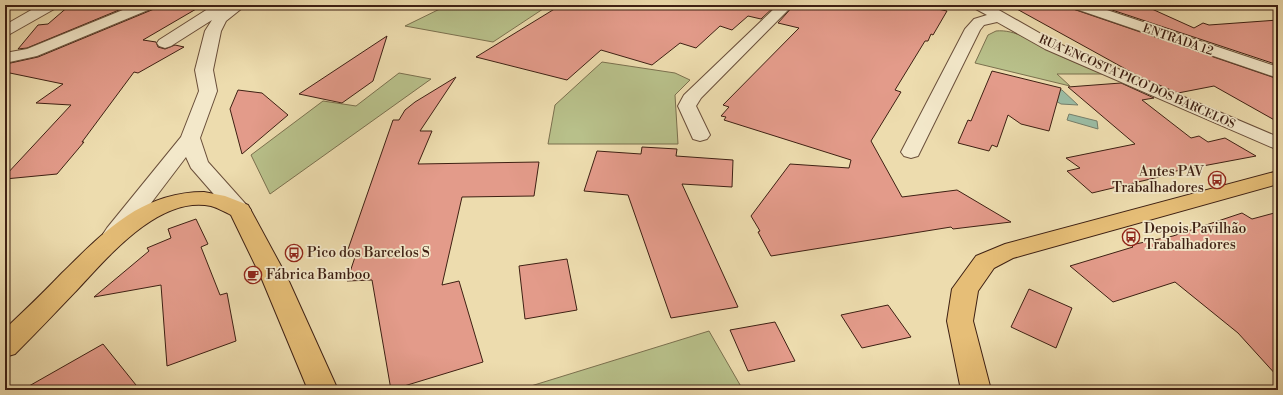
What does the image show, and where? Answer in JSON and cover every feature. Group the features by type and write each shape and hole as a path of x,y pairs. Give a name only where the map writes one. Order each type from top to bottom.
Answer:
{"main road":[{"path":"976,390 960,321 964,289 985,262 1005,252 1278,177"},
{"path":"5,346 115,234 135,219 158,208 180,201 196,199 213,200 240,210 274,277 323,390"}],"street":[{"path":"5,58 31,53 148,5"},
{"path":"165,44 224,5"},
{"path":"115,234 190,138 208,91 204,70 213,31 220,18 239,5"},
{"path":"700,135 687,106 693,95 786,5"},
{"name":"RUA ENCOSTA PICO DOS BARCELOS","path":"979,5 1052,46 1278,144"},
{"name":"ENTRADA 12","path":"1078,5 1278,73"},
{"path":"5,18 22,12 45,8"},
{"path":"5,31 45,8"},
{"path":"912,152 973,29 979,22 998,17"},
{"path":"190,138 198,164 240,210"}],"shaded area":[{"path":"448,5 549,5 493,42 405,26"},
{"path":"996,31 1017,34 1055,53 1103,74 1057,74 1070,86 975,63 988,35"},
{"path":"602,62 675,73 690,80 675,95 678,144 548,144 555,105"},
{"path":"399,73 431,79 270,194 251,155 323,101 356,106"},
{"path":"1057,89 1062,90 1078,105 1061,104 1054,100"},
{"path":"1069,114 1097,121 1098,129 1067,120"},
{"path":"709,331 743,390 518,390"}],"building":[{"path":"70,5 131,5 27,48 18,49 38,25 48,24"},
{"path":"156,5 203,5 143,40 156,42 158,47 165,49 175,45 184,47 138,73 134,72 82,142 84,142 57,174 5,179 5,176 71,105 36,103 63,84 5,72 6,64 38,57 154,9"},
{"path":"561,5 776,5 761,19 748,16 732,30 720,26 696,48 680,43 652,65 601,50 567,80 476,57"},
{"path":"794,5 918,5 947,11 933,35 931,34 928,41 925,41 895,90 901,92 871,141 902,197 957,190 1011,222 953,229 951,227 771,256 758,232 760,231 751,216 790,164 849,168 851,160 724,120 726,117 721,116 729,107 723,105 799,28 778,23"},
{"path":"1097,5 1143,5 1194,28 1203,23 1209,25 1278,20 1278,65"},
{"path":"1070,6 1073,9 1278,79 1278,122 1214,86 1178,93 1140,77 1015,8"},
{"path":"387,36 373,81 342,103 299,94"},
{"path":"992,71 1061,88 1049,131 1021,124 1008,115 997,147 992,145 989,151 958,143 968,120 971,121"},
{"path":"456,77 420,131 432,131 418,164 539,162 534,196 462,197 442,285 459,281 483,362 391,390 372,280 347,281 355,257 345,258 393,120 399,120 405,110 415,102"},
{"path":"1121,83 1154,98 1142,100 1191,138 1199,136 1208,142 1225,138 1256,156 1160,174 1163,176 1092,193 1067,171 1080,168 1066,158 1135,144 1068,87"},
{"path":"238,90 262,93 288,115 242,154 230,109"},
{"path":"642,147 677,149 676,156 733,160 732,187 682,184 738,307 671,318 628,195 584,191 597,151 641,154"},
{"path":"1278,212 1278,377 1238,333 1175,282 1113,302 1070,266 1133,247 1131,245 1173,236 1242,213 1252,219"},
{"path":"196,219 208,244 201,247 220,295 227,293 236,341 167,366 161,285 94,297 149,251 147,248 171,238 168,229"},
{"path":"567,259 577,310 525,319 519,266"},
{"path":"1029,289 1072,308 1056,348 1011,327"},
{"path":"888,305 911,337 862,348 841,315"},
{"path":"775,322 795,361 748,371 730,330"},
{"path":"103,344 140,390 22,390"}],"place":[{"name":"Antes PAV Trabalhadores","path":"1217,180"},
{"name":"Depois Pavilhão Trabalhadores","path":"1131,237"},
{"name":"Pico dos Barcelos S","path":"294,253"},
{"name":"Fábrica Bamboo","path":"253,275"}]}
